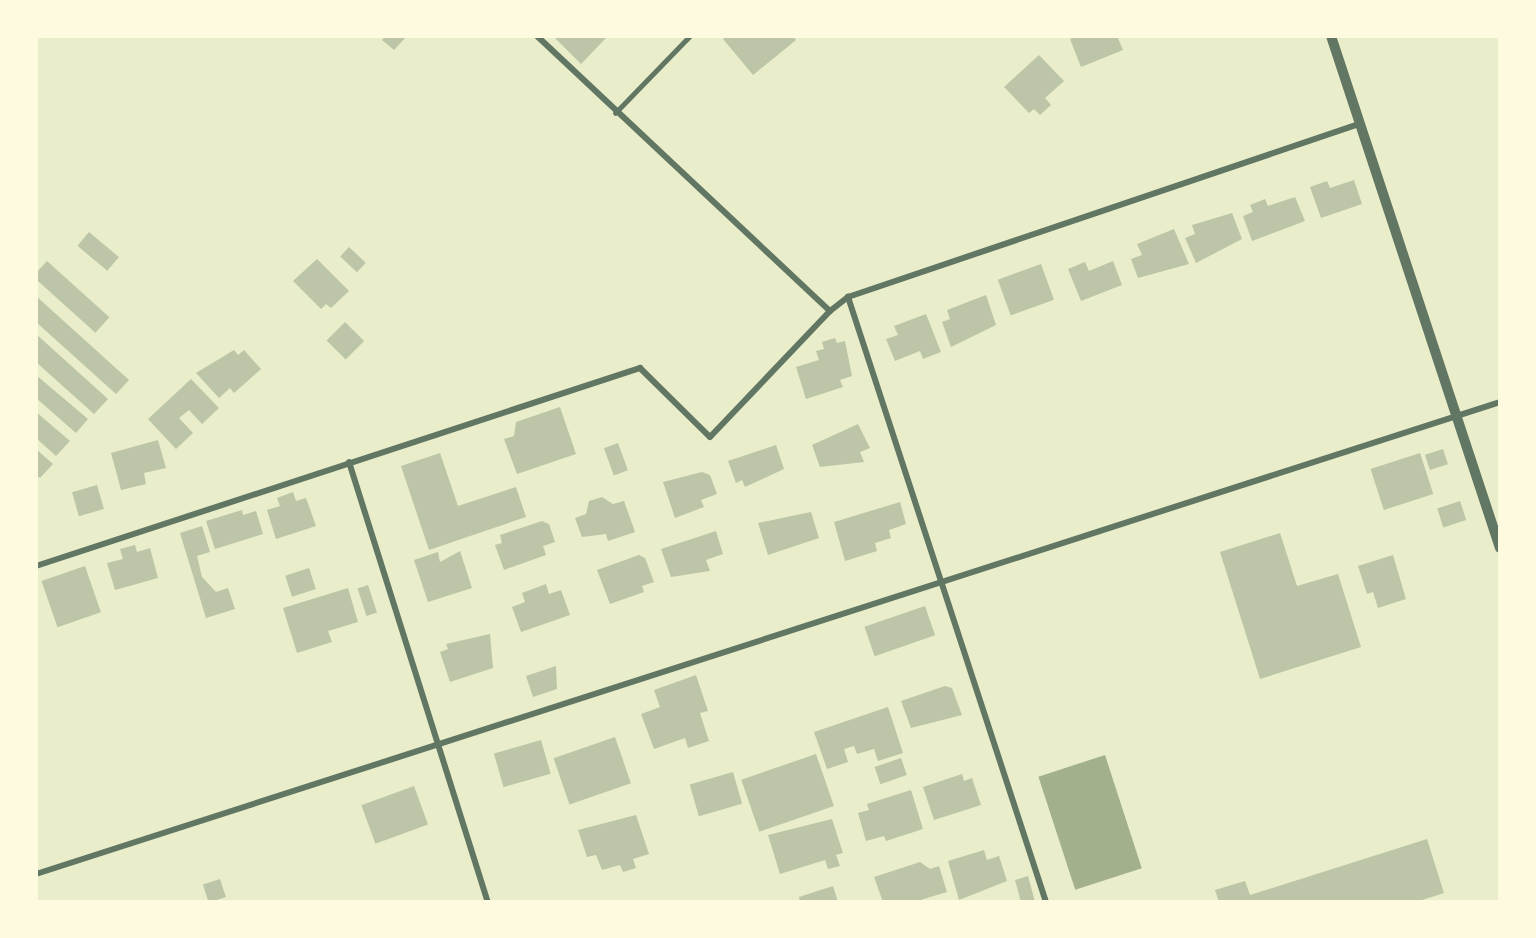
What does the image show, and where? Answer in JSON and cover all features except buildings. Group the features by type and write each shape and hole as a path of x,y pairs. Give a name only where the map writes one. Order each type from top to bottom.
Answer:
{"street":[{"path":"537,36 615,113 830,311"},
{"path":"1330,36 1500,548"},
{"path":"36,566 640,368 710,437 830,311 848,297 1359,124"},
{"path":"848,297 945,584 1047,902"},
{"path":"36,874 945,584 1500,402"},
{"path":"349,462 436,745 488,902"}],"lane":[{"path":"615,113 690,36"}],"shaded area":[{"path":"1105,755 1142,868 1075,890 1038,777"}]}
